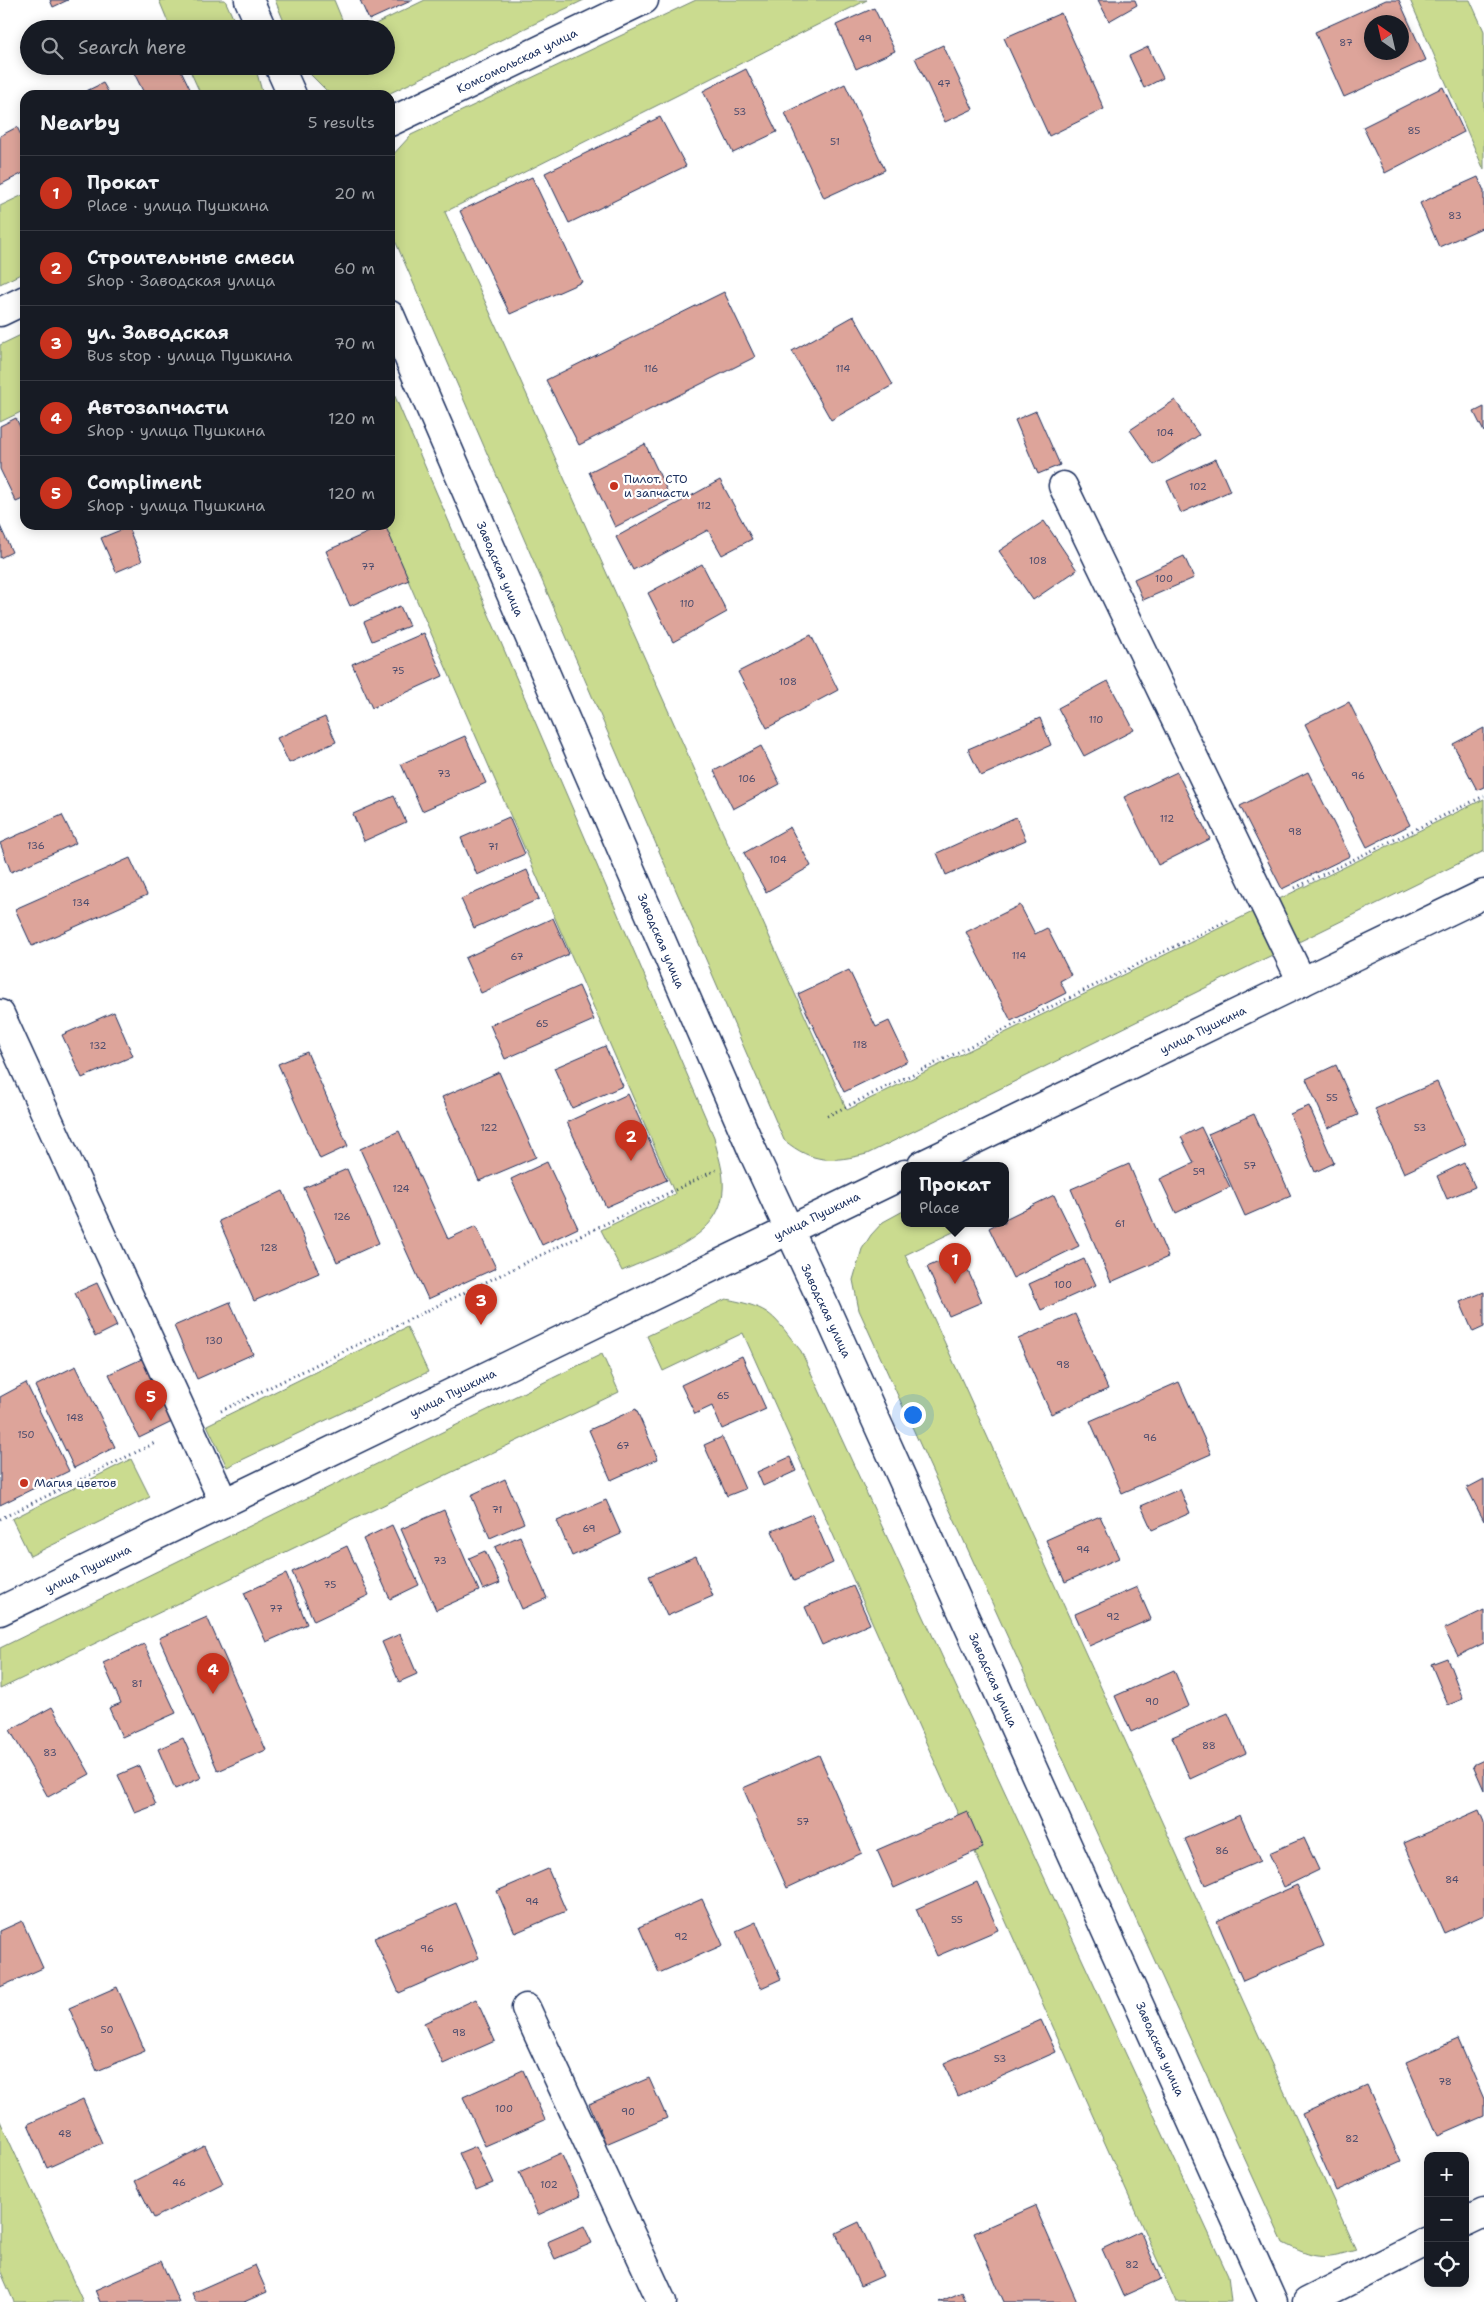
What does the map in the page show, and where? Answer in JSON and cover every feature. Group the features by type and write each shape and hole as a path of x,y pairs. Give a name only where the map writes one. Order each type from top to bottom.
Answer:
{"main road":[{"path":"249,0 258,20"},
{"name":"Комсомольская улица","path":"395,120 644,0"},
{"path":"283,75 290,90"},
{"path":"0,312 20,302"},
{"name":"Заводская улица","path":"395,327 749,1143 1273,2302"},
{"path":"1063,486 1302,982"},
{"name":"улица Пушкина","path":"928,1162 1484,894"},
{"path":"0,1014 224,1503"},
{"name":"улица Пушкина","path":"0,1611 901,1176"},
{"path":"526,2008 662,2302"},
{"path":"1469,2220 1484,2212"},
{"path":"1307,2302 1426,2242"}],"path":[{"path":"828,1116 1484,796"},
{"path":"0,1519 716,1170"}],"green space":[{"path":"159,0 225,0 234,20 167,20"},
{"path":"275,0 334,0 342,20 283,20"},
{"path":"425,0 584,0 395,91 326,90 311,75 395,75 395,20 384,20"},
{"path":"696,0 867,0 445,212 847,1110 1484,799 1484,851 867,1154 844,1159 824,1159 814,1157 794,1148 784,1140 395,241 395,153 411,135"},
{"path":"1410,0 1470,0 1484,31 1484,170"},
{"path":"192,75 257,75 262,90 199,90"},
{"path":"20,196 20,274 0,284 0,206"},
{"path":"20,335 20,412 0,422 0,345"},
{"path":"395,397 714,1137 722,1171 723,1193 717,1211 707,1226 693,1238 677,1247 622,1271 601,1230 675,1194 386,530 395,530"},
{"path":"901,1212 901,1227 964,1227 905,1255 1356,2250 1335,2255 1319,2256 1311,2255 1283,2243 859,1310 853,1280 862,1249 883,1222"},
{"path":"726,1299 742,1302 763,1310 777,1321 801,1351 1228,2275 1231,2302 1176,2302 743,1333 663,1371 647,1336"},
{"path":"407,1327 428,1372 227,1467 207,1425"},
{"path":"602,1354 619,1392 0,1689 0,1648"},
{"path":"131,1459 150,1497 30,1556 12,1519"},
{"path":"0,2121 83,2302 14,2302 0,2270"}],"building":[{"path":"50,0 68,0 53,7"},
{"path":"360,0 413,0 369,20"},
{"path":"1098,0 1135,0 1137,5 1109,21"},
{"path":"1386,0 1399,0 1406,15 1364,15 1364,60 1409,60 1409,22 1426,60 1344,97 1315,32"},
{"path":"874,8 895,51 856,69 836,25"},
{"path":"1061,13 1104,109 1049,136 1004,38"},
{"path":"943,45 973,109 945,122 915,58"},
{"path":"1148,47 1163,78 1144,88 1129,56"},
{"path":"746,69 777,132 733,153 703,91"},
{"path":"135,75 183,75 191,90 142,90"},
{"path":"103,83 107,90 88,90"},
{"path":"845,84 885,170 824,198 785,113"},
{"path":"1443,87 1464,132 1385,173 1363,127"},
{"path":"660,117 686,166 569,223 545,173"},
{"path":"17,127 20,133 20,175 0,185 0,136"},
{"path":"532,177 582,282 510,314 460,211"},
{"path":"1478,177 1484,191 1484,227 1439,247 1420,203"},
{"path":"724,292 755,357 579,445 546,380"},
{"path":"854,316 893,385 831,420 792,351"},
{"path":"1175,400 1199,435 1154,465 1130,430"},
{"path":"1484,407 1484,432 1474,412"},
{"path":"1036,411 1060,465 1038,474 1015,420"},
{"path":"16,418 20,427 20,500 16,502 0,469 0,426"},
{"path":"645,444 671,499 615,527 589,472"},
{"path":"1216,459 1230,491 1181,513 1167,481"},
{"path":"720,480 752,539 722,555 708,530 633,570 616,537"},
{"path":"1044,521 1077,570 1033,600 999,551"},
{"path":"0,526 12,552 0,558"},
{"path":"121,530 129,530 142,561 116,572 101,538"},
{"path":"374,530 387,530 409,580 350,606 326,551"},
{"path":"1184,556 1194,578 1143,600 1134,579"},
{"path":"702,564 727,612 673,642 648,593"},
{"path":"400,606 409,626 372,641 364,622"},
{"path":"424,633 443,676 372,708 352,664"},
{"path":"811,635 838,690 767,728 738,672"},
{"path":"1108,681 1134,730 1084,756 1058,708"},
{"path":"1349,702 1410,825 1367,847 1305,724"},
{"path":"325,717 336,742 289,763 277,738"},
{"path":"1040,718 1051,745 981,776 968,749"},
{"path":"1484,728 1484,787 1477,790 1453,744"},
{"path":"465,736 486,783 422,811 401,764"},
{"path":"761,746 780,784 733,809 714,771"},
{"path":"1177,772 1210,839 1158,865 1124,797"},
{"path":"1308,772 1350,856 1282,889 1240,806"},
{"path":"394,796 406,822 364,841 353,814"},
{"path":"62,815 76,843 11,872 0,843"},
{"path":"509,817 525,854 477,875 461,838"},
{"path":"1016,817 1026,840 946,875 937,853"},
{"path":"790,827 811,866 766,892 744,853"},
{"path":"130,858 147,895 32,946 15,909"},
{"path":"527,870 539,899 474,928 461,899"},
{"path":"1020,905 1035,934 1047,928 1071,975 1060,981 1066,993 1011,1021 966,932"},
{"path":"553,918 569,954 481,993 465,958"},
{"path":"849,970 876,1027 889,1021 908,1061 844,1092 798,994"},
{"path":"579,986 594,1020 505,1059 490,1025"},
{"path":"114,1012 133,1056 82,1078 62,1035"},
{"path":"605,1046 623,1086 572,1108 554,1068"},
{"path":"307,1052 348,1146 320,1159 278,1064"},
{"path":"1336,1065 1358,1115 1328,1128 1306,1079"},
{"path":"499,1072 536,1157 479,1181 442,1097"},
{"path":"1437,1082 1466,1144 1404,1173 1375,1109"},
{"path":"628,1094 667,1180 606,1207 567,1122"},
{"path":"1309,1106 1334,1163 1315,1172 1290,1114"},
{"path":"1254,1114 1291,1196 1245,1216 1208,1134"},
{"path":"1201,1127 1230,1187 1176,1213 1160,1179 1194,1163 1181,1137"},
{"path":"399,1131 448,1239 476,1226 496,1268 428,1299 360,1149"},
{"path":"547,1162 578,1228 542,1245 511,1179"},
{"path":"1464,1163 1475,1187 1447,1199 1437,1176"},
{"path":"1129,1164 1168,1257 1111,1282 1071,1189"},
{"path":"347,1169 379,1243 337,1262 304,1188"},
{"path":"283,1191 319,1273 254,1301 219,1221"},
{"path":"1054,1195 1079,1246 1013,1278 989,1228 1009,1227 1009,1217"},
{"path":"960,1253 982,1302 949,1316 927,1267"},
{"path":"1084,1259 1096,1285 1041,1310 1029,1284"},
{"path":"97,1283 117,1326 95,1337 75,1293"},
{"path":"1484,1292 1484,1327 1473,1332 1460,1302"},
{"path":"230,1302 253,1354 197,1379 174,1326"},
{"path":"1075,1314 1108,1389 1051,1414 1018,1339"},
{"path":"742,1356 766,1409 722,1429 712,1406 695,1414 681,1385"},
{"path":"144,1358 174,1421 139,1438 109,1374"},
{"path":"76,1366 115,1447 74,1468 35,1386"},
{"path":"1179,1382 1211,1454 1122,1493 1090,1421"},
{"path":"26,1383 69,1471 0,1505 0,1397"},
{"path":"636,1409 658,1459 611,1480 589,1430"},
{"path":"722,1437 745,1489 727,1496 704,1445"},
{"path":"790,1457 796,1471 763,1486 757,1472"},
{"path":"505,1479 524,1523 490,1538 471,1495"},
{"path":"1484,1479 1484,1521 1467,1488"},
{"path":"1180,1489 1190,1513 1152,1530 1141,1506"},
{"path":"606,1500 621,1534 572,1556 557,1521"},
{"path":"444,1510 479,1591 436,1610 401,1529"},
{"path":"812,1514 833,1563 794,1581 772,1531"},
{"path":"1100,1516 1119,1558 1065,1582 1046,1540"},
{"path":"392,1525 419,1585 390,1599 363,1539"},
{"path":"520,1536 547,1598 522,1609 495,1547"},
{"path":"347,1546 369,1595 314,1621 292,1572"},
{"path":"485,1551 500,1583 483,1590 469,1558"},
{"path":"696,1556 713,1596 667,1616 649,1576"},
{"path":"286,1574 307,1624 266,1642 244,1593"},
{"path":"853,1586 870,1624 822,1645 805,1607"},
{"path":"1137,1587 1151,1619 1089,1646 1075,1614"},
{"path":"1484,1610 1484,1643 1458,1656 1444,1629"},
{"path":"207,1617 266,1750 218,1771 159,1638"},
{"path":"400,1634 417,1674 399,1682 382,1642"},
{"path":"144,1644 176,1713 122,1737 109,1708 121,1703 103,1663"},
{"path":"1447,1658 1463,1699 1448,1705 1431,1664"},
{"path":"1174,1670 1189,1706 1131,1732 1115,1696"},
{"path":"52,1707 90,1774 48,1797 10,1730"},
{"path":"1228,1713 1246,1753 1190,1779 1172,1737"},
{"path":"183,1738 201,1778 175,1789 158,1749"},
{"path":"819,1755 862,1853 787,1888 743,1788"},
{"path":"1484,1760 1484,1790 1473,1765"},
{"path":"139,1766 156,1805 135,1813 118,1775"},
{"path":"1479,1810 1484,1822 1484,1915 1444,1933 1404,1843"},
{"path":"967,1811 983,1848 894,1888 877,1850"},
{"path":"1240,1815 1260,1861 1205,1885 1185,1839"},
{"path":"1304,1838 1319,1870 1284,1887 1269,1853"},
{"path":"548,1869 566,1911 515,1933 497,1891"},
{"path":"977,1882 998,1930 937,1956 916,1909"},
{"path":"1297,1885 1324,1946 1243,1981 1217,1921"},
{"path":"702,1899 723,1945 659,1973 639,1927"},
{"path":"456,1903 479,1958 399,1993 374,1938"},
{"path":"22,1921 43,1968 0,1987 0,1931"},
{"path":"756,1922 781,1979 761,1988 736,1931"},
{"path":"117,1987 145,2051 97,2071 69,2008"},
{"path":"476,1999 495,2041 443,2064 424,2023"},
{"path":"1041,2020 1056,2052 958,2096 944,2063"},
{"path":"1458,2039 1484,2099 1484,2116 1438,2136 1406,2062"},
{"path":"523,2070 545,2120 485,2146 463,2097"},
{"path":"649,2078 667,2118 606,2144 589,2104"},
{"path":"1367,2085 1401,2162 1336,2191 1302,2114"},
{"path":"83,2099 102,2143 47,2168 28,2124"},
{"path":"205,2146 223,2183 154,2218 135,2181"},
{"path":"476,2146 493,2183 476,2190 459,2153"},
{"path":"561,2153 580,2196 538,2215 519,2172"},
{"path":"1035,2206 1077,2302 1004,2302 974,2233"},
{"path":"859,2222 883,2276 860,2286 836,2233"},
{"path":"584,2226 592,2243 555,2259 547,2242"},
{"path":"1140,2231 1161,2279 1123,2296 1102,2249"},
{"path":"161,2261 179,2302 100,2302 95,2290"},
{"path":"255,2265 267,2292 244,2302 196,2302 192,2293"},
{"path":"962,2292 966,2302 939,2302"}],"place":[{"name":"Пилот. СТО и запчасти","path":"614,486"},
{"name":"Строительные смеси","path":"631,1161"},
{"name":"Прокат","path":"955,1284"},
{"name":"ул. Заводская","path":"481,1325"},
{"name":"Compliment","path":"151,1421"},
{"name":"Магия цветов","path":"24,1483"},
{"name":"Автозапчасти","path":"213,1694"}]}
